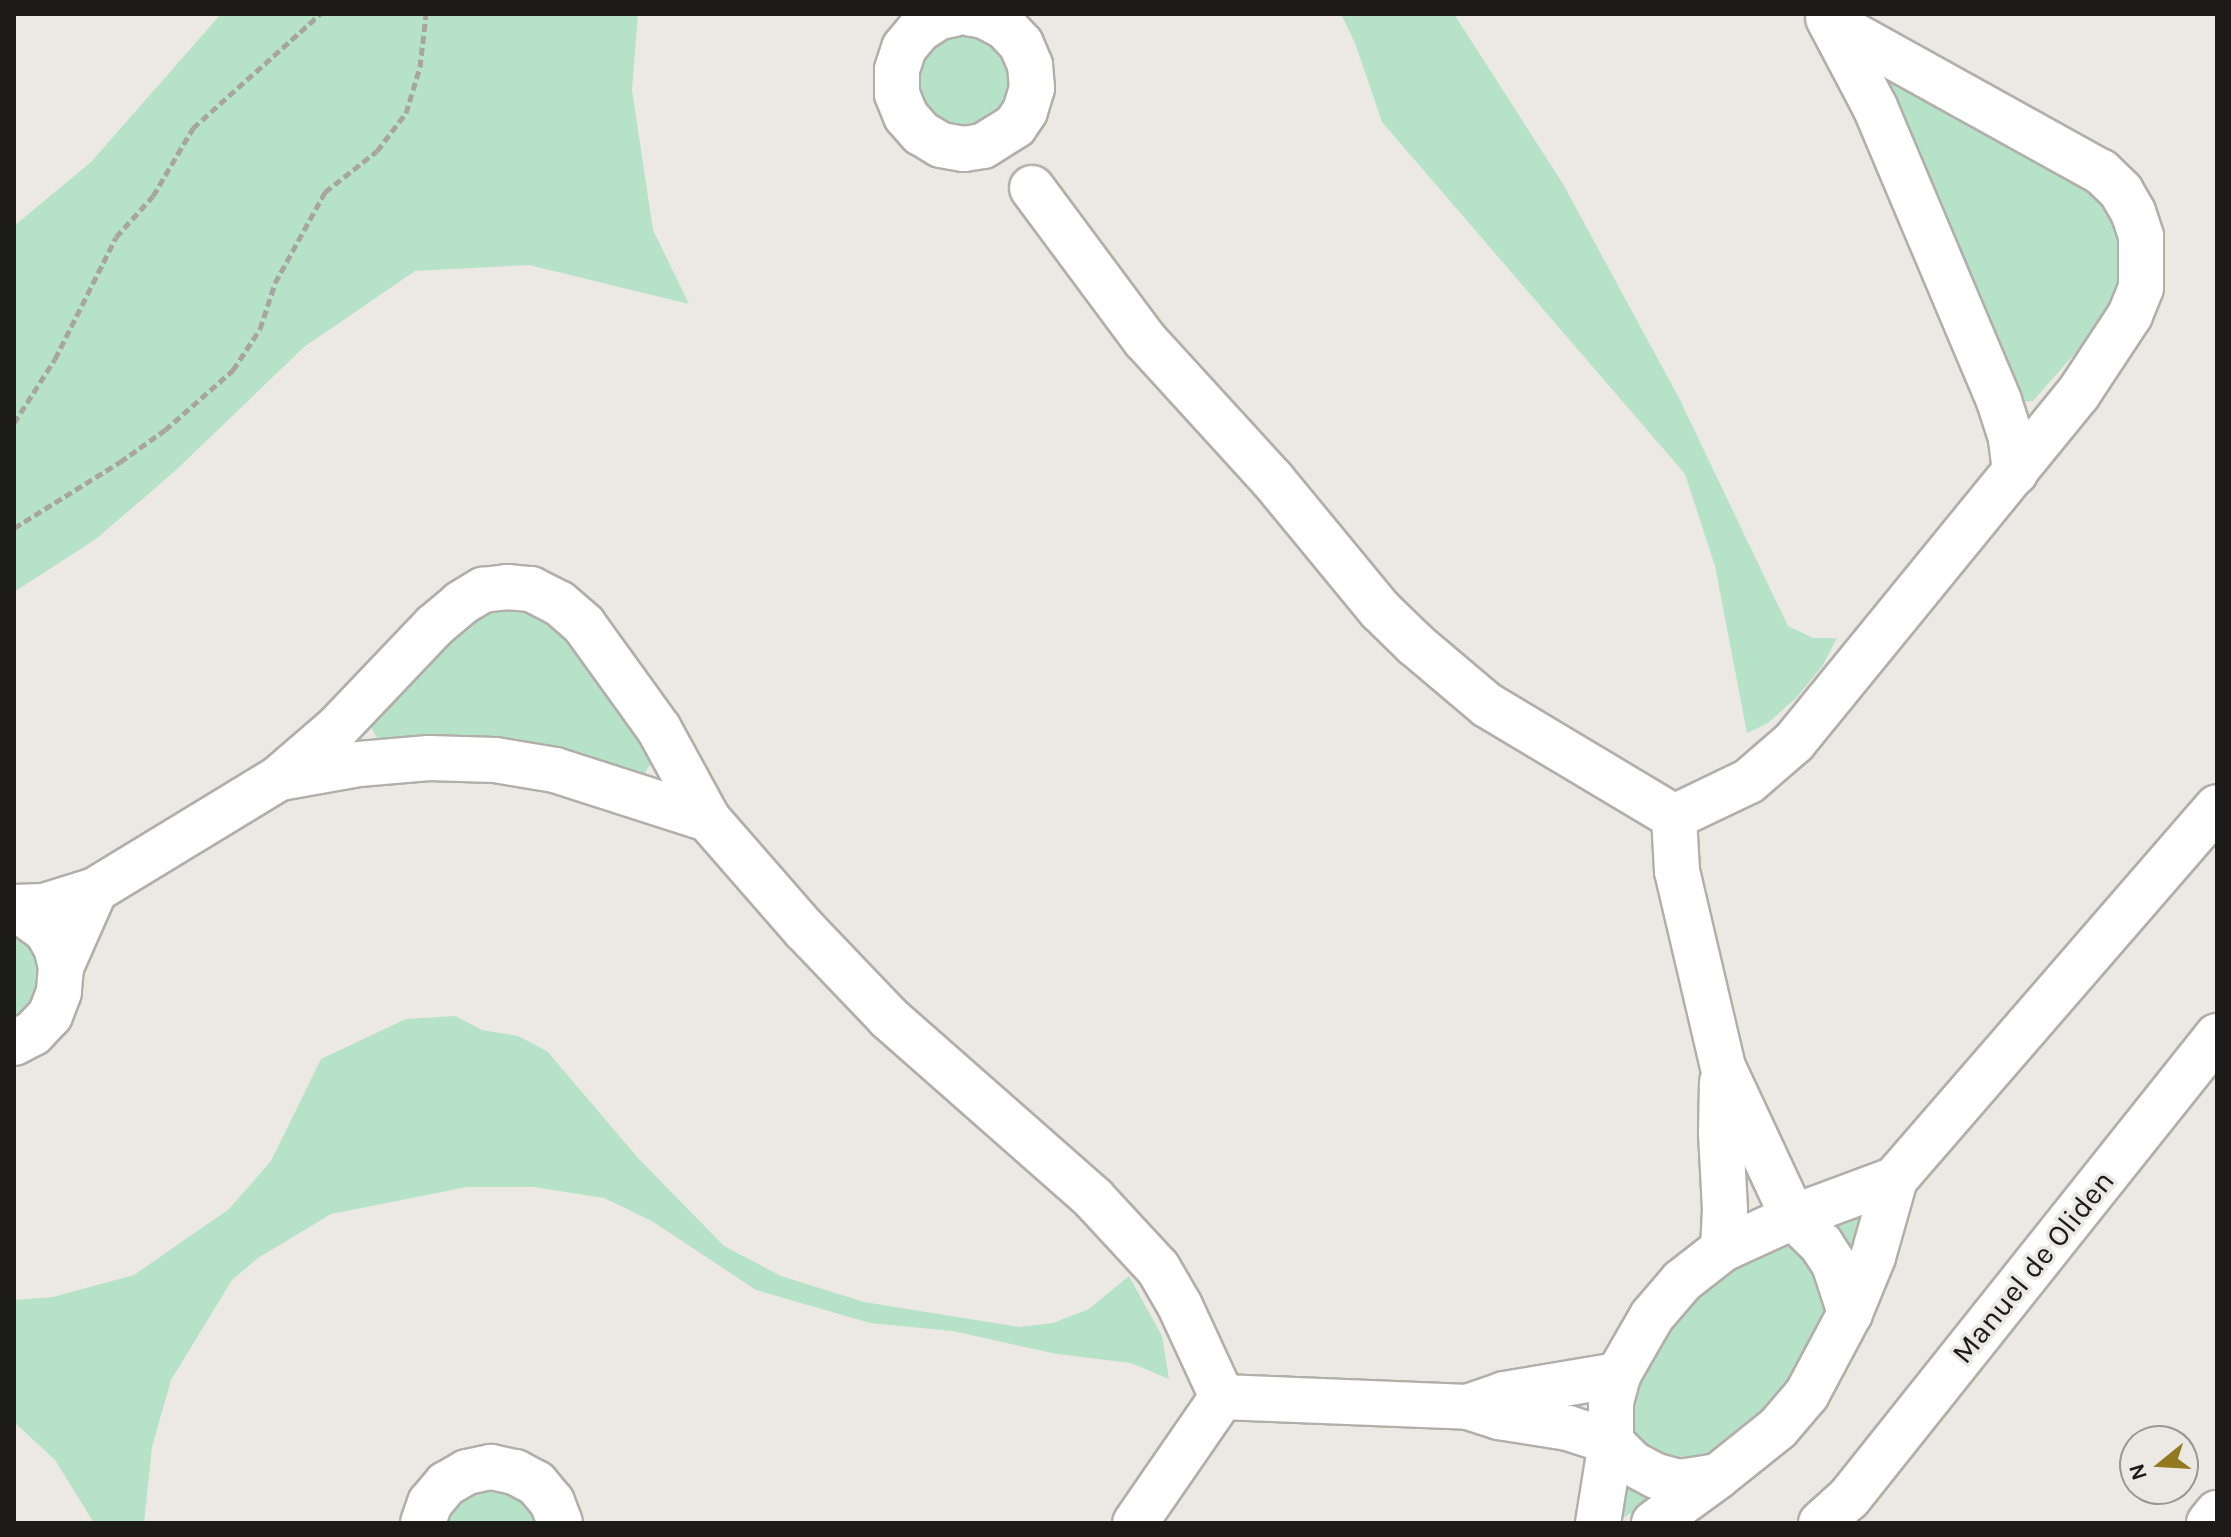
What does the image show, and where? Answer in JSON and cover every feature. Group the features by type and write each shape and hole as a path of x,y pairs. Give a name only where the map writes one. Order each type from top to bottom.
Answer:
{"street":[{"path":"955,14 939,17 919,30 904,48 897,70 897,94 906,116 921,133 941,145 964,149 1032,188 1145,340 1272,479 1389,619 1449,676 1487,705 1674,817"},
{"path":"972,14 984,16 1005,27 1021,44 1030,65 1032,88 1025,111 1022,140 1032,188"},
{"path":"1829,19 1875,107 1999,401 2011,439 2015,473"},
{"path":"1674,817 1749,781 1794,742 2078,394 2130,315 2141,288 2141,236 2133,212 2121,191 2101,172 1829,19"},
{"path":"964,149 1000,138 1015,126 1025,111"},
{"path":"14,907 44,906 95,890 279,778 337,728 461,603 483,590 507,587 531,589 559,603 584,625 659,729 708,819 889,1018 1027,1138 1131,1237 1158,1268 1180,1306 1222,1397"},
{"path":"279,778 415,759 495,760 555,770 708,819"},
{"path":"1654,1523 1778,1428 1807,1394 1850,1313 1873,1257 1895,1179 2217,807"},
{"path":"1674,817 1677,871 1723,1067 1793,1217 1821,1244 1834,1264 1850,1313"},
{"path":"14,1043 33,1033 50,1015 59,992 61,967 95,890"},
{"path":"14,907 46,930 61,967"},
{"name":"Manuel de Oliden","path":"1836,1515 2217,1036"},
{"path":"1723,1067 1723,1249"},
{"path":"1598,1523 1611,1442 1611,1402 1618,1375 1652,1316 1682,1281 1723,1249 1793,1217 1895,1179"},
{"path":"1468,1407 1504,1394 1618,1375"},
{"path":"1222,1397 1468,1407 1499,1417 1568,1428 1611,1442 1632,1463 1656,1476 1679,1482 1718,1476"},
{"path":"1135,1523 1222,1397"},
{"path":"423,1523 430,1503 446,1484 467,1472 491,1467 515,1472 536,1483 552,1502 560,1523"},
{"path":"2209,1523 2217,1513"}],"path":[{"path":"14,423 55,359 116,237 153,196 193,128 320,14"},
{"path":"14,528 165,430 233,370 260,329 275,283 325,192 377,151 406,113 420,67 426,14"}],"green space":[{"path":"221,14 638,14 632,90 653,230 689,304 529,265 415,271 304,347 175,471 96,539 14,592 14,226 91,162"},
{"path":"1341,14 1454,14 1563,184 1679,398 1788,626 1813,638 1837,638 1823,665 1797,697 1768,723 1747,733 1715,566 1685,474 1382,122 1355,43"},
{"path":"958,26 1004,46 1014,98 974,134 924,119 909,70 915,53"},
{"path":"1892,76 2088,178 2118,212 2121,286 2104,320 2033,401 2018,402 1882,91"},
{"path":"477,604 545,604 641,723 653,760 644,774 620,772 494,743 420,734 396,743 377,738 370,725 369,710"},
{"path":"14,926 37,953 40,971 38,990 29,1006 14,1018"},
{"path":"455,1016 482,1030 518,1036 547,1051 638,1158 724,1246 781,1276 864,1302 1019,1327 1053,1323 1089,1309 1129,1276 1162,1336 1169,1379 1131,1363 1057,1354 953,1331 870,1323 756,1290 652,1221 604,1198 534,1187 467,1187 331,1214 258,1258 232,1280 171,1380 152,1447 144,1523 94,1523 55,1460 14,1422 14,1300 53,1297 134,1275 229,1209 271,1161 321,1059 406,1019"},
{"path":"1870,1202 1851,1258 1819,1220"},
{"path":"1779,1238 1802,1249 1831,1291 1826,1328 1757,1429 1723,1452 1690,1463 1663,1458 1641,1447 1630,1424 1630,1389 1692,1288"},
{"path":"1620,1466 1664,1493 1615,1523"},
{"path":"486,1486 519,1494 541,1523 439,1523 453,1500"}]}
